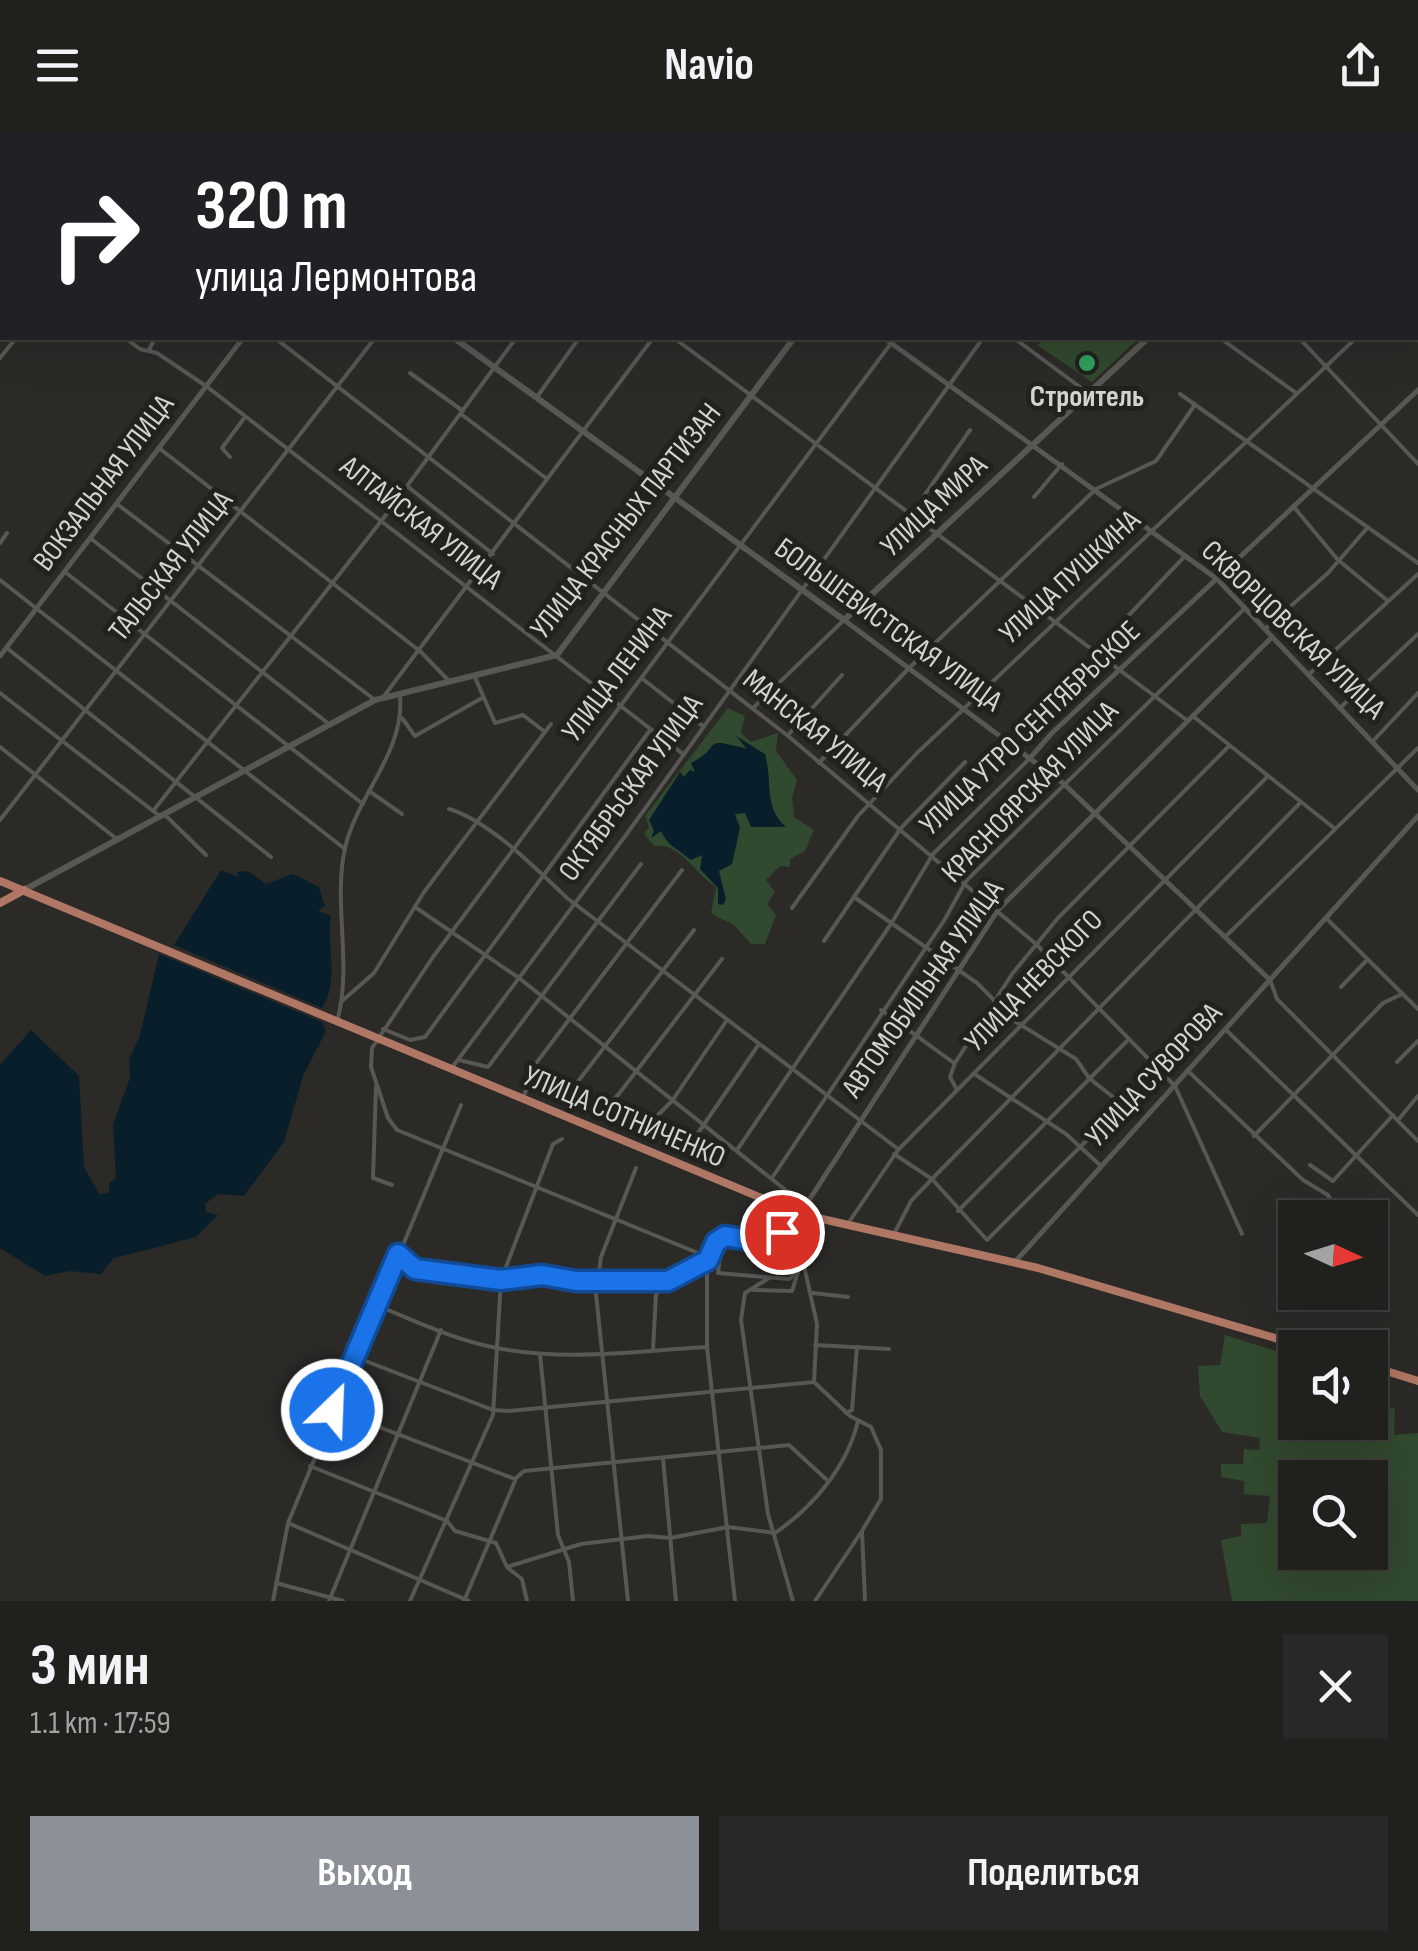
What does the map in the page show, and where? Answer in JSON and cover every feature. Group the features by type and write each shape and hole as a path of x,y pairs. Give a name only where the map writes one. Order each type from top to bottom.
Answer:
{"main road":[{"name":"БОЛЬШЕВИСТСКАЯ УЛИЦА","path":"457,340 844,620"},
{"name":"УЛИЦА КРАСНЫХ ПАРТИЗАН","path":"24,890 384,696 556,655 605,595 792,340"},
{"name":"УЛИЦА МИРА","path":"844,620 1146,340"},
{"name":"УЛИЦА СОТНИЧЕНКО","path":"0,880 800,1214 893,1238 1014,1262 1278,1339"},
{"path":"0,903 24,890"},
{"path":"1388,1371 1418,1380"}],"street":[{"name":"АЛТАЙСКАЯ УЛИЦА","path":"129,340 206,386 684,754"},
{"path":"149,350 153,340"},
{"name":"ВОКЗАЛЬНАЯ УЛИЦА","path":"0,656 240,340"},
{"name":"МАНСКАЯ УЛИЦА","path":"278,340 788,736 966,881 1036,944 1175,1086 1242,1234"},
{"name":"ТАЛЬСКАЯ УЛИЦА","path":"0,820 3,811 63,742 372,340"},
{"path":"153,811 333,584 515,340"},
{"path":"537,397 578,340"},
{"path":"384,696 421,652 651,340"},
{"path":"677,340 1153,698 1230,746 1334,828"},
{"name":"СКВОРЦОВСКАЯ УЛИЦА","path":"893,340 1217,580 1418,790"},
{"name":"УЛИЦА ЛЕНИНА","path":"375,1038 893,340"},
{"name":"ОКТЯБРЬСКАЯ УЛИЦА","path":"451,1068 803,591 982,340"},
{"path":"1017,340 1088,393"},
{"path":"1223,340 1296,393"},
{"path":"1302,340 1418,464"},
{"name":"УЛИЦА ПУШКИНА","path":"792,908 870,804 1055,621 1354,340"},
{"path":"0,358 3,349"},
{"path":"410,372 548,480"},
{"name":"УЛИЦА УТРО СЕНТЯБРЬСКОЕ","path":"737,1150 892,924 933,854 1118,671 1418,390"},
{"path":"1180,394 1249,439 1418,563"},
{"path":"818,763 909,668 1096,489 1156,461 1194,406"},
{"path":"230,457 222,448 245,417"},
{"path":"910,516 970,430"},
{"path":"159,448 421,652 448,680"},
{"path":"1034,497 1062,464"},
{"path":"407,486 493,554"},
{"path":"116,504 375,700"},
{"path":"1294,506 1338,560 1388,601"},
{"path":"1265,629 1368,526"},
{"path":"0,542 7,533"},
{"path":"90,538 329,724"},
{"path":"1094,652 1186,556"},
{"path":"65,572 363,804"},
{"path":"1308,675 1418,574"},
{"path":"0,580 345,849"},
{"name":"КРАСНОЯРСКАЯ УЛИЦА","path":"772,1178 966,881 1245,608"},
{"name":"БОЛЬШЕВИСТСКАЯ УЛИЦА","path":"844,620 1064,784 1270,980"},
{"name":"УЛИЦА МИРА","path":"752,709 844,620"},
{"path":"1341,707 1418,634"},
{"name":"АВТОМОБИЛЬНАЯ УЛИЦА","path":"800,1214 998,910 1272,637"},
{"path":"6,648 199,796 271,857"},
{"path":"788,736 842,674"},
{"path":"474,675 495,723 523,716 545,732"},
{"path":"642,679 704,726"},
{"path":"337,1022 342,1001 345,849 402,718 400,691"},
{"path":"0,693 163,816 206,854"},
{"path":"1373,740 1418,694"},
{"path":"402,718 415,736 482,698"},
{"path":"342,1001 374,973 414,907 551,724"},
{"path":"381,1028 410,1040 426,1037 650,730"},
{"path":"957,1090 950,1077 955,1063 994,1000 1036,944 1230,746"},
{"path":"0,747 118,840"},
{"path":"1225,937 1418,748"},
{"path":"824,941 901,828 965,762"},
{"name":"УЛИЦА НЕВСКОГО","path":"847,1227 896,1152 1267,777"},
{"path":"369,790 402,814"},
{"path":"893,1238 900,1217 932,1179 1301,802"},
{"path":"449,809 478,825 545,874 598,920 860,1120 932,1179 987,1240 1108,1119"},
{"name":"УЛИЦА СУВОРОВА","path":"1014,1262 1418,816"},
{"path":"458,1059 488,1067 641,864"},
{"path":"522,1098 537,1062 682,870"},
{"path":"854,897 1076,1059 1089,1078 1118,1102"},
{"path":"414,907 455,931 519,978 603,1048 772,1178 808,1201"},
{"path":"1327,919 1418,1008"},
{"path":"563,1101 694,930"},
{"path":"594,1116 636,1072 722,959"},
{"path":"1341,987 1366,960"},
{"path":"1270,980 1276,1000 1418,1141"},
{"path":"1254,1136 1383,1003 1402,994"},
{"path":"880,1010 955,1063"},
{"path":"525,1087 594,1116 638,1129 655,1122 727,1020"},
{"path":"1226,1030 1418,1215"},
{"path":"375,1038 371,1059 391,1125 708,1258"},
{"path":"958,1211 1127,1041"},
{"path":"1397,1062 1418,1041"},
{"path":"684,1156 759,1044"},
{"path":"1189,1072 1254,1136 1331,1200"},
{"path":"975,1074 1045,1120 1101,1166"},
{"path":"377,1081 373,1178 392,1184"},
{"path":"1310,1165 1333,1180 1418,1096"},
{"path":"273,1601 288,1523 460,1104"},
{"path":"410,1601 494,1410 501,1280 553,1144 562,1139"},
{"path":"628,1601 601,1356 597,1280 636,1168"},
{"path":"800,1214 796,1228 812,1293 814,1382"},
{"path":"722,1238 754,1241 796,1228"},
{"path":"653,1350 656,1294 668,1281 708,1258 722,1238"},
{"path":"722,1238 718,1273 790,1279 798,1272"},
{"path":"748,1290 792,1291 797,1286 801,1250"},
{"path":"398,1254 415,1269 501,1280 542,1275 668,1281"},
{"path":"708,1258 707,1347 735,1601"},
{"path":"769,1278 748,1290 740,1320 774,1533 793,1601"},
{"path":"812,1293 848,1297"},
{"path":"376,1305 498,1349 601,1356 707,1347"},
{"path":"329,1598 441,1330"},
{"path":"815,1345 889,1349"},
{"path":"846,1412 852,1410 857,1347"},
{"path":"540,1352 558,1535 573,1601"},
{"path":"356,1357 494,1410 814,1382 846,1412 871,1427 882,1462 882,1500 816,1601"},
{"path":"332,1410 515,1480"},
{"path":"507,1567 564,1550 648,1536 670,1538 728,1528 774,1533 803,1513 828,1481 854,1440 858,1421"},
{"path":"288,1523 466,1600 515,1480 524,1471 789,1446 828,1481"},
{"path":"662,1458 676,1601"},
{"path":"310,1466 447,1521 455,1531 496,1543 507,1567 522,1579 527,1601"},
{"path":"862,1531 865,1601"},
{"path":"276,1583 343,1601"}],"green space":[{"name":"Строитель","path":"1045,340 1137,340 1092,382 1037,345"},
{"path":"728,708 745,716 741,733 751,742 778,733 776,751 797,780 792,798 794,817 814,830 805,851 790,859 790,867 780,866 766,880 775,892 767,904 776,915 765,944 751,944 735,926 711,913 716,887 680,854 654,846 644,834 649,827 645,816"},
{"path":"1225,1335 1278,1352 1278,1440 1388,1440 1388,1409 1395,1408 1394,1435 1418,1433 1418,1601 1232,1601 1221,1540 1241,1536 1241,1524 1267,1523 1270,1496 1244,1494 1244,1481 1221,1477 1221,1464 1243,1464 1244,1449 1259,1450 1260,1438 1222,1432 1200,1396 1198,1366 1220,1365"}],"water":[{"path":"736,736 765,754 771,802 786,827 751,827 745,813 735,814 740,828 732,864 719,871 726,899 723,905 718,904 718,888 700,869 702,855 691,860 670,844 661,831 651,838 654,831 649,820 680,772 684,777 690,770 695,772 691,763 713,745 722,743 747,749"},
{"path":"221,870 238,877 237,872 248,871 266,884 293,874 319,887 325,906 318,911 331,916 330,986 322,1008 174,945"},
{"path":"159,954 322,1022 326,1031 303,1076 284,1142 244,1196 218,1194 205,1204 206,1212 218,1215 196,1237 114,1258 101,1274 70,1271 45,1276 0,1248 0,1065 31,1030 79,1076 84,1167 99,1194 109,1193 109,1183 116,1178 113,1124 130,1078 129,1059 139,1039"}],"place":[{"name":"Строитель","path":"1087,363"}],"route":[{"path":"332,1410 398,1254 415,1269 501,1280 542,1275 576,1281 668,1281 708,1260 716,1242 725,1236 754,1241 782,1232"}]}
